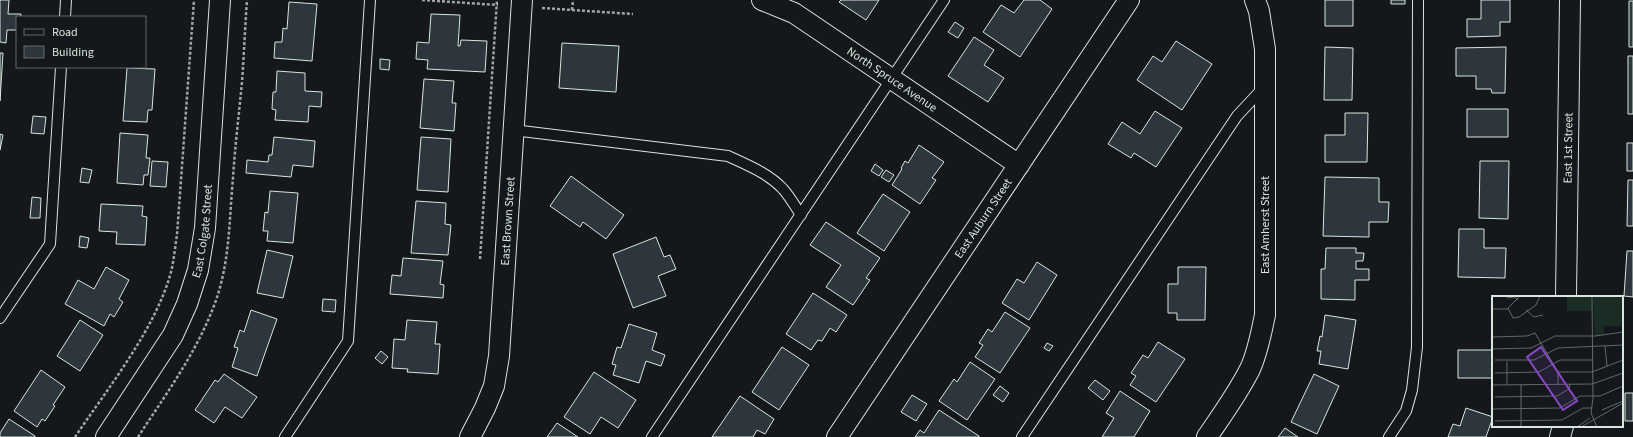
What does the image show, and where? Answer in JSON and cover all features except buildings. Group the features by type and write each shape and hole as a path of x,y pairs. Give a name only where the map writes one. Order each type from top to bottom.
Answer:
{"street":[{"name":"East Colgate Street","path":"106,437 173,335 187,304 198,270 205,228 220,0"},
{"name":"East Brown Street","path":"470,437 485,408 494,386 499,356 522,0"},
{"name":"North Spruce Avenue","path":"762,0 794,13 1019,165"},
{"name":"East Auburn Street","path":"837,437 1129,0"},
{"name":"East Amherst Street","path":"1207,437 1230,403 1250,368 1260,341 1265,316 1265,49 1260,11 1256,0"},
{"name":"East 1st Street","path":"1566,296 1570,0"},
{"path":"1560,437 1563,427"}],"lane":[{"path":"65,16 66,0"},
{"path":"285,437 348,341 370,0"},
{"path":"652,437 944,0"},
{"path":"1389,437 1406,411 1412,390 1417,347 1418,0"},
{"path":"0,318 50,244 62,68"},
{"path":"1022,437 1237,116 1265,85"},
{"path":"513,130 728,156 753,167 772,179 783,190 801,215"}],"path":[{"path":"75,437 142,336 157,309 171,271 177,235 194,0"},
{"path":"480,258 497,0"},
{"path":"572,10 573,0"}]}
